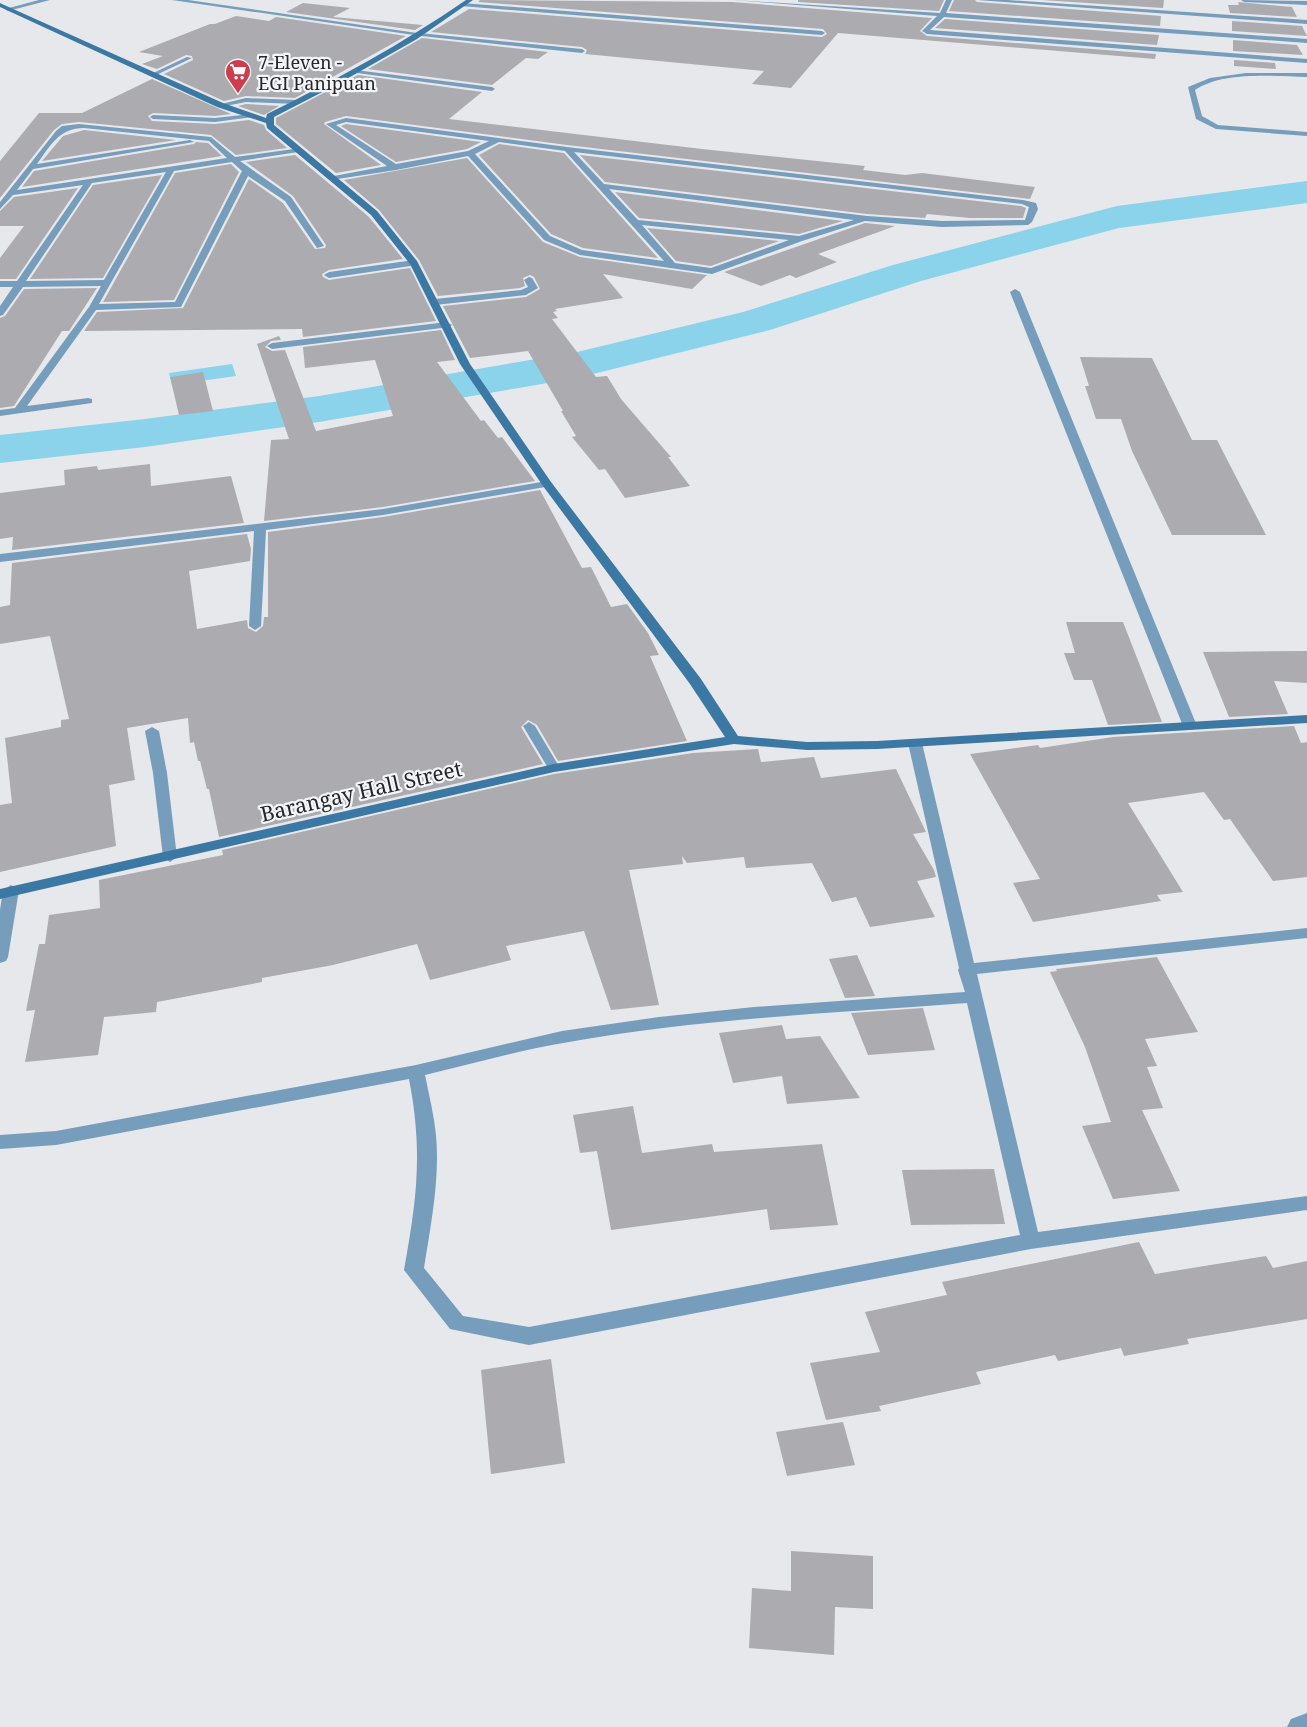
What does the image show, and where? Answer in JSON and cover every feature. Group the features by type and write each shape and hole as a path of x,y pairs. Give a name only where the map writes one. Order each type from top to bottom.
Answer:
{"main road":[{"path":"470,0 421,34 357,71 270,116 270,126 374,213 414,263 465,364 547,484 696,682 734,740"},
{"path":"0,5 220,105 269,122"},
{"name":"Barangay Hall Street","path":"5,892 170,857 554,768 734,740 807,746 915,743 1307,719"}],"street":[{"path":"8,9 46,0"},
{"path":"175,0 421,34"},
{"path":"736,0 1307,41"},
{"path":"949,0 942,15 925,31 1307,61"},
{"path":"980,0 1307,22"},
{"path":"1244,0 1307,3"},
{"path":"152,75 189,58"},
{"path":"1307,75 1233,76 1202,81 1191,89 1199,117 1216,127 1307,134"},
{"path":"396,168 330,124 346,120 567,149 1023,202 1033,205 1034,209 1029,222 942,224 867,219 602,186"},
{"path":"0,207 62,130 73,126 211,139 246,171 288,200 320,246"},
{"path":"30,167 211,139"},
{"path":"334,178 470,153 498,140"},
{"path":"567,149 672,265"},
{"path":"12,193 298,150"},
{"path":"470,153 550,240 580,252 712,271 800,239 867,219"},
{"path":"18,411 93,307 171,170"},
{"path":"93,307 178,305 246,171"},
{"path":"0,313 22,284 89,182"},
{"path":"635,222 800,239"},
{"path":"329,275 414,263"},
{"path":"435,302 523,293 533,288 529,279"},
{"path":"0,284 106,283"},
{"path":"1015,292 1190,726"},
{"path":"272,345 447,325"},
{"path":"0,413 88,401"},
{"path":"0,558 383,512 547,484"},
{"path":"255,626 260,525"},
{"path":"152,731 160,773 170,857"},
{"path":"915,743 966,970 1031,1241"},
{"path":"0,957 5,892"},
{"path":"966,970 1307,933"},
{"path":"0,1142 56,1138 416,1071 562,1037 659,1023 754,1013 973,997"},
{"path":"416,1071 427,1134 428,1180 414,1270 457,1323 529,1336 1031,1241 1307,1203"},
{"path":"1299,1727 1307,1725"}],"lane":[{"path":"459,7 553,19"},
{"path":"459,7 822,33"},
{"path":"421,34 582,51"},
{"path":"357,71 492,89"},
{"path":"220,105 246,100 296,102"},
{"path":"153,117 215,120 251,116"},
{"path":"529,726 554,768"}],"water":[{"path":"232,364 236,376 172,385 169,373"}],"building":[{"path":"480,0 732,2 932,18 920,31 927,36 1156,54 1155,59 838,33 791,88 752,84 764,71 585,54 587,50 582,47 431,32 469,9 822,37 827,34 823,29 478,2"},
{"path":"798,0 944,0 939,11 798,2"},
{"path":"954,0 1161,16 1160,26 949,11"},
{"path":"1042,0 1164,0 1163,8"},
{"path":"1238,2 1292,7 1297,17 1230,13 1228,5 1239,5"},
{"path":"303,3 350,8 333,17 423,25 415,30 286,12"},
{"path":"236,16 269,21 276,17 406,36 295,98 246,96 224,101 164,74 193,60 192,56 186,55 157,69 142,64 163,56 139,52"},
{"path":"945,19 1159,35 1157,45 935,28"},
{"path":"1232,21 1302,26 1307,36 1232,31"},
{"path":"422,38 548,52 538,59 526,58 492,85 368,69"},
{"path":"1233,40 1297,45 1303,55 1233,51"},
{"path":"1234,60 1275,63 1276,69 1234,66"},
{"path":"358,75 482,92 449,119 865,166 863,170 905,175 922,173 1035,187 1030,199 567,145 346,116 324,124 381,165 336,173 276,124 276,118"},
{"path":"152,79 231,114 215,116 153,113 148,116 152,121 215,124 249,120 264,125 266,130 287,148 236,155 211,135 79,122 62,124 54,130 0,198 0,161 39,113 82,113"},
{"path":"246,104 279,106 264,115 238,106"},
{"path":"346,124 481,142 467,149 396,162 341,126"},
{"path":"84,130 176,140 42,161 63,136"},
{"path":"196,142 208,143 222,156 22,187 34,171"},
{"path":"499,144 564,153 658,258 583,248 551,234 479,155"},
{"path":"295,155 369,217 403,259 329,270 322,274 323,277 329,280 410,268 436,321 303,337 302,329 84,331 97,312 183,308 249,179 283,203 315,249 325,248 326,245 293,196 246,162"},
{"path":"580,155 1026,208 1023,218 970,218 927,214 925,218 867,214 605,182"},
{"path":"467,158 543,242 580,257 707,275 692,289 603,274 623,298 555,309 557,311 553,312 558,318 552,319 596,377 607,376 621,399 671,457 668,457 690,486 625,498 605,469 599,470 572,437 576,436 528,351 470,358 443,306 526,297 540,289 534,277 530,275 523,278 525,286 520,288 438,296 419,260 379,210 344,180"},
{"path":"231,164 239,172 174,300 103,302 175,173"},
{"path":"162,175 103,278 30,279 93,185"},
{"path":"78,188 16,279 0,279 0,258 24,226 0,226 0,211 14,197"},
{"path":"615,192 843,221 799,234 639,218"},
{"path":"865,223 895,226 818,254 837,262 796,278 790,275 761,286 724,272"},
{"path":"647,228 779,241 711,266 676,261"},
{"path":"97,288 69,331 62,331 14,406 0,408 0,318 5,316 24,289"},
{"path":"441,330 455,360 437,362 481,421 484,420 498,438 502,437 535,481 383,507 264,521 271,440 289,439 257,344 279,336 281,340 271,341 265,347 272,351 285,350 316,431 393,416 375,360 305,368 303,347"},
{"path":"1080,357 1152,358 1192,440 1217,440 1266,535 1172,535 1132,451 1121,419 1096,419 1085,386 1089,386"},
{"path":"203,372 213,411 179,415 170,377"},
{"path":"150,464 151,486 231,476 244,523 12,550 13,537 0,539 0,493 65,485 64,470 97,466 98,470"},
{"path":"540,490 582,568 591,567 611,607 627,604 648,633 659,655 650,656 687,741 558,761 537,725 528,720 521,727 543,764 219,837 209,789 207,789 200,761 198,761 194,742 190,743 188,718 127,728 135,780 109,785 116,846 0,872 0,805 12,803 5,738 61,727 61,720 69,719 50,636 0,644 0,607 10,605 12,563 247,534 251,549 250,561 189,571 197,629 247,620 248,628 256,632 263,626 264,617 268,617 268,532 383,517"},
{"path":"1066,622 1123,622 1162,722 1108,725 1092,680 1074,680 1064,653 1075,653"},
{"path":"1307,651 1307,683 1274,681 1288,714 1229,717 1203,652"},
{"path":"1294,726 1301,743 1307,742 1307,877 1273,881 1230,819 1224,820 1204,792 1128,803 1183,892 1157,895 1161,901 1033,922 1013,883 1040,879 970,754 1038,745 1040,748 1113,737"},
{"path":"758,749 761,762 814,757 821,778 896,769 926,832 913,834 936,877 917,881 935,917 870,927 856,897 832,902 812,863 746,868 744,857 687,863 682,856 683,864 629,870 659,1005 611,1010 584,931 506,946 511,960 430,980 417,944 333,965 262,978 262,982 157,1002 156,1012 104,1017 98,1055 25,1062 35,1010 26,1011 39,944 45,944 49,915 100,908 99,880 223,855 222,850 554,774 693,753"},
{"path":"857,955 875,996 845,998 829,959"},
{"path":"1157,957 1198,1032 1145,1039 1157,1066 1147,1067 1163,1108 1142,1110 1180,1191 1113,1199 1082,1126 1111,1122 1085,1047 1050,972 1057,971 1056,969"},
{"path":"923,1008 935,1050 868,1055 851,1013"},
{"path":"782,1025 786,1039 820,1036 860,1098 787,1104 782,1076 733,1083 719,1033"},
{"path":"633,1106 642,1153 712,1144 714,1152 822,1144 838,1225 770,1230 767,1209 611,1230 597,1151 580,1153 573,1115"},
{"path":"994,1169 1005,1224 911,1225 902,1170"},
{"path":"1139,1242 1155,1274 1266,1256 1273,1268 1307,1261 1307,1319 1187,1339 1189,1344 1124,1356 1121,1348 1058,1361 1055,1355 976,1372 981,1384 879,1406 881,1411 826,1420 810,1363 880,1352 865,1312 947,1295 942,1282"},
{"path":"551,1359 565,1463 491,1474 481,1370"},
{"path":"843,1422 855,1465 787,1476 776,1432"},
{"path":"791,1551 873,1556 873,1609 835,1607 834,1655 749,1648 752,1588 791,1591"}],"waterway":[{"path":"0,449 145,433 319,409 577,365 756,321 907,273 1117,217 1307,192"}],"place":[{"name":"7-Eleven - EGI Panipuan","path":"238,95"}]}
